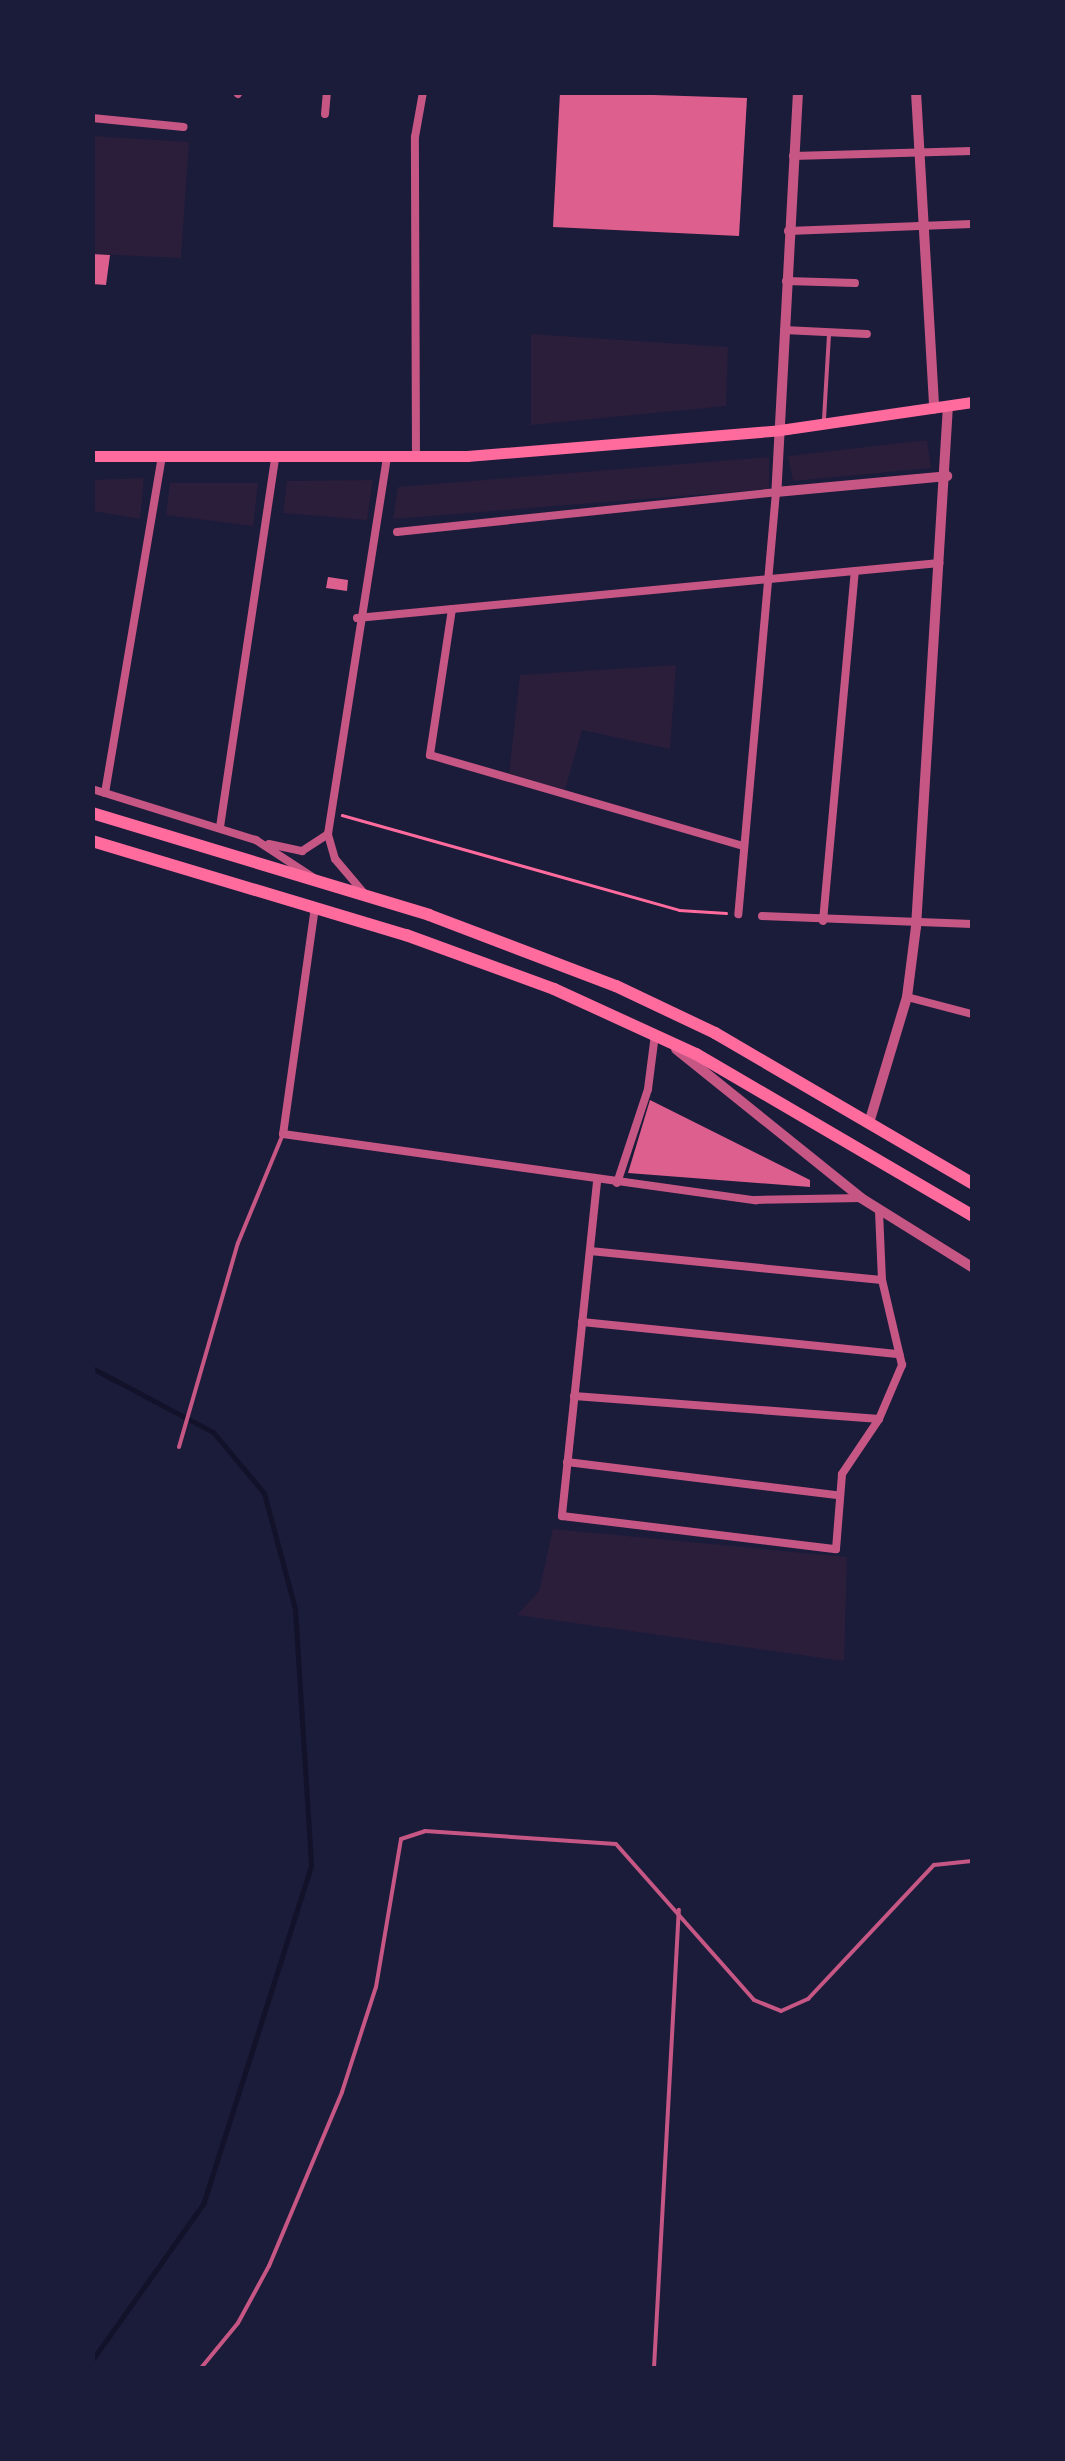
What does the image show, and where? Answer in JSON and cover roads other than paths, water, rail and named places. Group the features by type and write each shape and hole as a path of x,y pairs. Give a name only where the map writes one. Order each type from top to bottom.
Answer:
{"main road":[{"path":"92,456 416,458 780,430 972,402"},
{"path":"92,813 365,894 647,1000 972,1183"},
{"path":"92,841 315,906 499,967 655,1034 972,1215"}],"street":[{"path":"325,114 327,92"},
{"path":"416,458 416,137 423,92"},
{"path":"738,914 776,492 798,92"},
{"path":"916,92 934,408"},
{"path":"92,118 184,127"},
{"path":"792,156 972,151"},
{"path":"788,231 972,224"},
{"path":"786,280 855,283"},
{"path":"784,330 867,334"},
{"path":"869,1123 907,997 916,926 948,476 948,406"},
{"path":"106,793 162,456"},
{"path":"220,827 275,457"},
{"path":"365,894 335,858 328,834 356,618 386,458"},
{"path":"397,532 948,476"},
{"path":"356,618 942,563"},
{"path":"823,921 855,571"},
{"path":"452,609 430,755 744,846"},
{"path":"92,789 302,851 328,834"},
{"path":"256,840 318,881"},
{"path":"315,906 282,1134 597,1182 755,1200 860,1198"},
{"path":"762,916 916,926 972,924"},
{"path":"907,997 972,1014"},
{"path":"617,1184 648,1090 655,1034"},
{"path":"655,1034 860,1198 972,1267"},
{"path":"597,1182 562,1516 836,1550 837,1495 842,1474 879,1418 899,1376 899,1354 882,1280 879,1211"},
{"path":"590,1251 882,1280"},
{"path":"582,1322 899,1354"},
{"path":"574,1396 879,1418"},
{"path":"567,1462 837,1495"}],"lane":[{"path":"824,424 830,332"},
{"path":"179,1446 238,1243 282,1134"},
{"path":"201,2368 238,2322 297,2208 376,1987 394,1856 411,1833 616,1844 679,1910 754,2000 780,2011 808,1998 923,1874 948,1861 972,1861"},
{"path":"654,2368 679,1910"}],"waterway":[{"path":"92,1368 213,1432 264,1493 295,1609 311,1866 203,2204 92,2360"}]}
